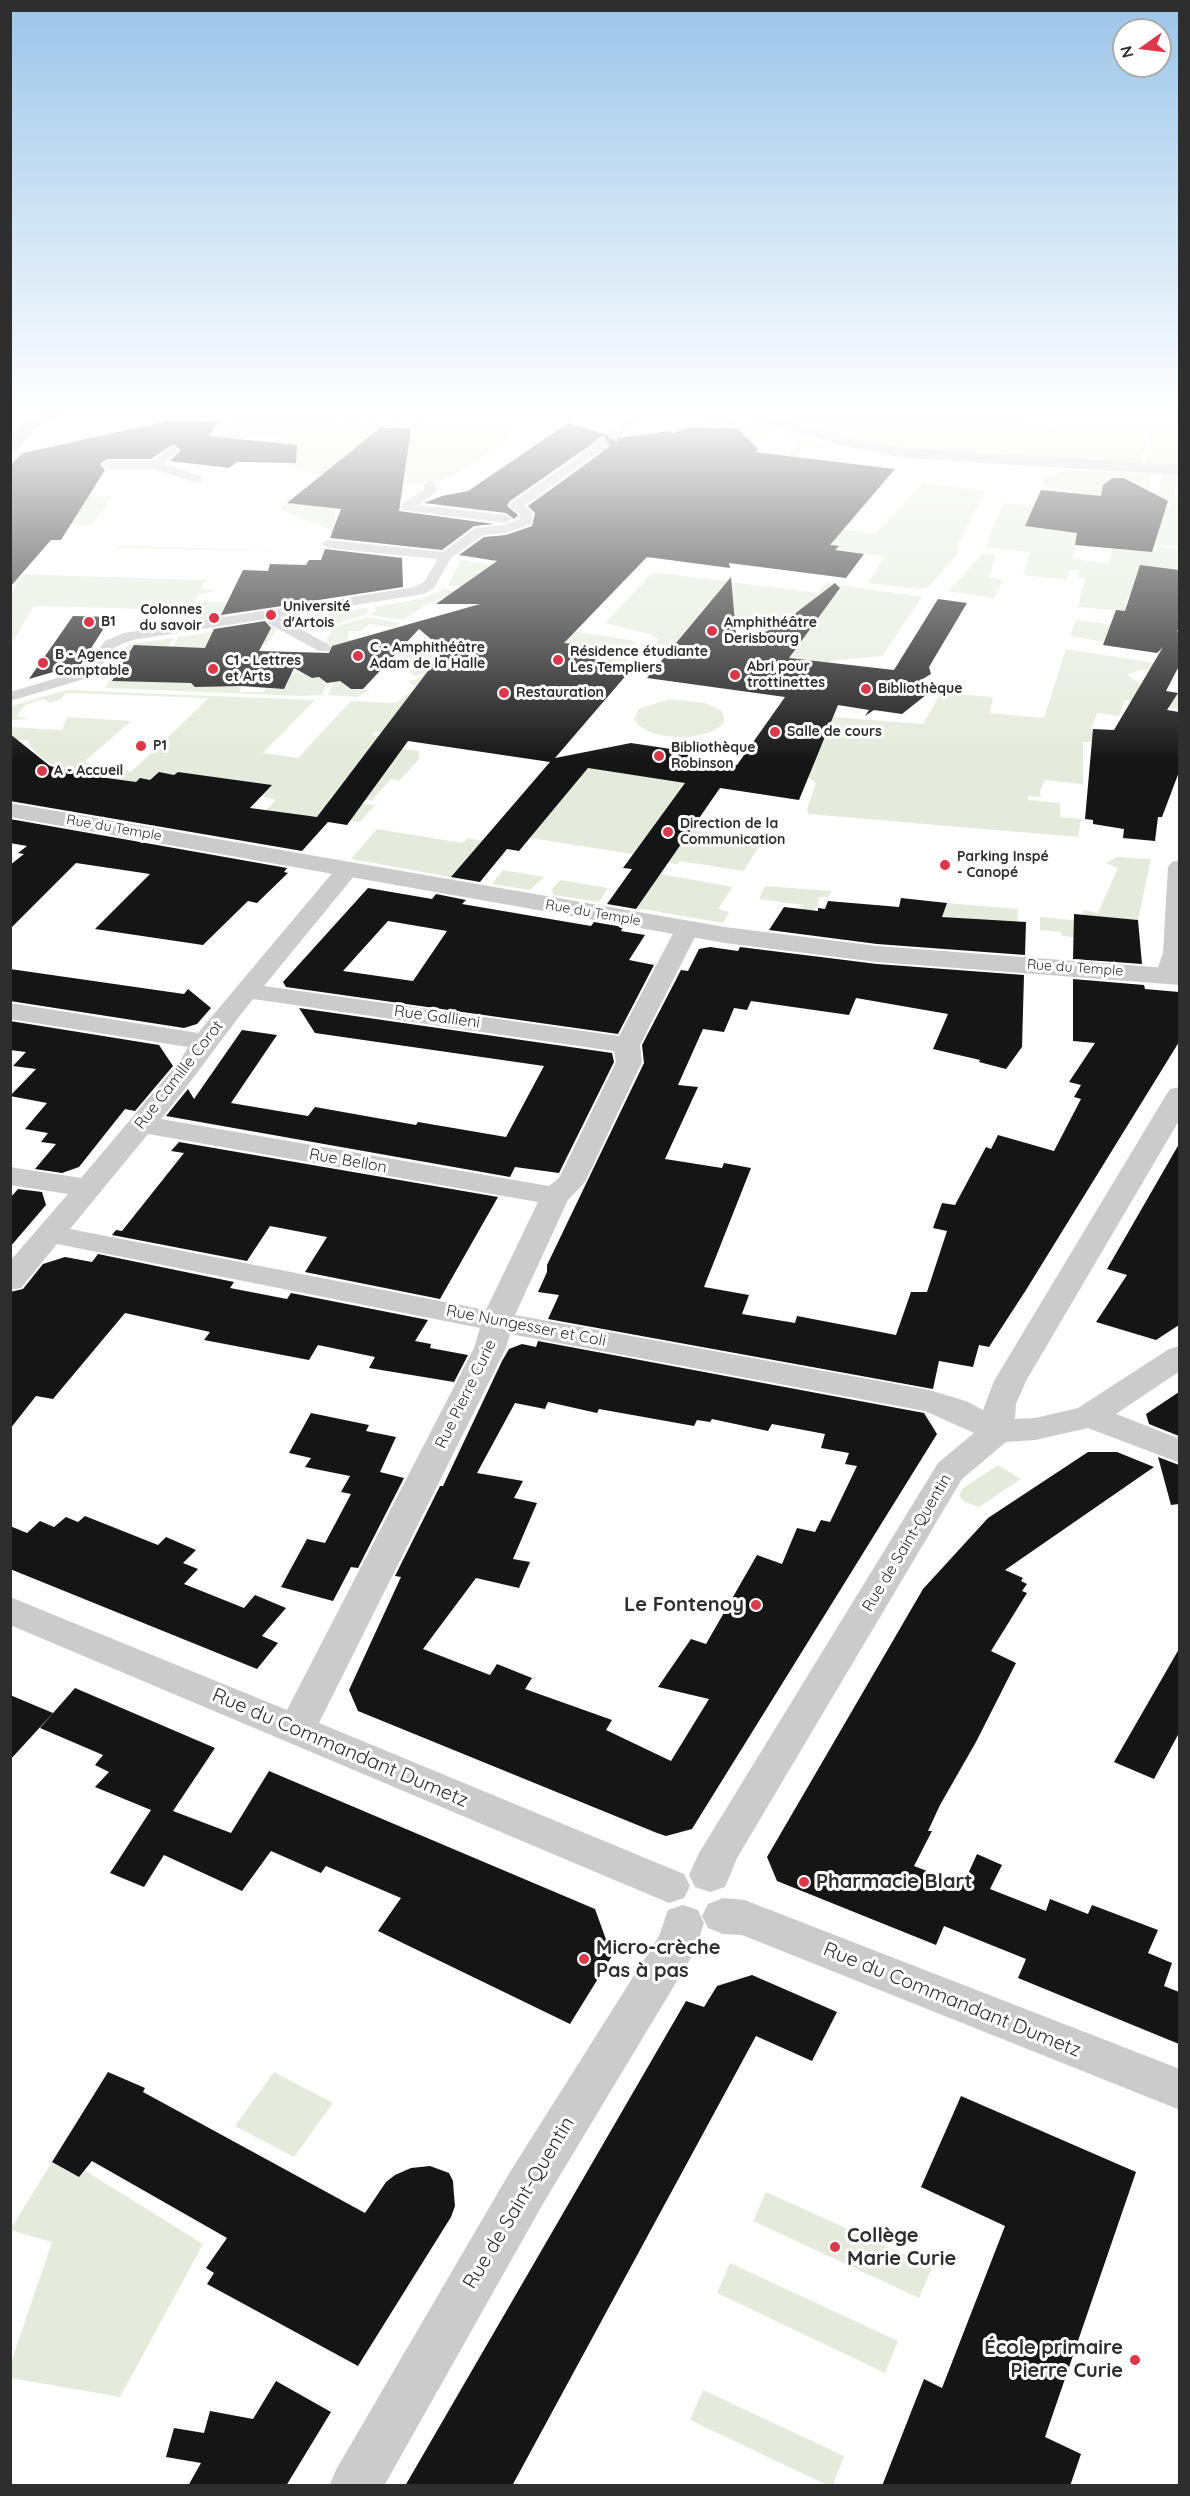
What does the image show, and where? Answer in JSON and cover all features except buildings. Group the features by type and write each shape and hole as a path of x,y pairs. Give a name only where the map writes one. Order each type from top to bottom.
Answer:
{"street":[{"path":"80,687 108,646 116,639 411,594 429,585 446,556 480,531 506,528"},
{"path":"334,540 373,548 446,556"},
{"path":"271,615 274,621 324,648"},
{"path":"10,697 89,673"},
{"name":"Rue du Temple","path":"10,810 687,929 877,954 1174,976"},
{"path":"1174,976 1178,923 1176,886 1179,867"},
{"name":"Rue Camille Corot","path":"10,1281 192,1064 204,1042 347,870"},
{"name":"Rue Pierre Curie","path":"296,1730 490,1348 501,1311 555,1196 571,1182 629,1062 627,1045 687,929"},
{"name":"Rue Gallieni","path":"248,991 627,1045"},
{"path":"10,1011 204,1042"},
{"path":"1179,1095 1010,1381 1000,1404 997,1431 1035,1429 1088,1417 1179,1356"},
{"name":"Rue Bellon","path":"141,1124 555,1196"},
{"path":"10,1176 88,1188"},
{"name":"Rue Nungesser et Coli","path":"50,1234 62,1239 498,1322 929,1401 954,1409 997,1431"},
{"path":"1088,1417 1118,1425 1179,1452"},
{"name":"Rue de Saint-Quentin","path":"355,2486 527,2187 674,1949 692,1908 687,1874 710,1875 718,1853 950,1470 997,1431"},
{"name":"Rue du Commandant Dumetz","path":"10,1610 296,1730 692,1908 745,1918 1179,2090"}],"green space":[{"path":"326,528 338,528 337,533"},
{"path":"622,528 680,528 650,558 635,556"},
{"path":"731,528 835,528 875,534 880,528 966,528 957,545 959,551 956,556 928,587 919,589 868,583 885,556 835,550 838,546 755,536"},
{"path":"993,528 1179,528 1179,547 1157,545 1157,538 1143,536 1076,541 1072,559 1109,563 1112,549 1156,552 1158,547 1179,549 1179,570 1173,569 1171,579 1179,580 1174,604 1179,605 1179,618 1156,615 1152,598 1128,596 1125,611 1078,607 1085,578 1078,577 1079,570 1069,570 1067,580 1023,575 1030,552 985,547"},
{"path":"117,546 128,546 294,551 118,548"},
{"path":"983,554 995,555 990,577 1003,580 994,598 948,591"},
{"path":"461,560 491,564 465,583 482,591 448,585"},
{"path":"653,572 818,593 826,583 922,597 882,656 836,660 801,671 775,647 796,649 818,617 794,614 782,623 782,629 725,621 733,607 709,603 684,634 701,657 655,650 658,639 650,634 605,623"},
{"path":"11,574 206,580 200,589 218,590 198,595 191,610 34,606 11,645 11,593 16,585 11,582"},
{"path":"444,589 459,592 427,604 403,620 370,615 376,611 375,607 424,598"},
{"path":"485,597 413,733 374,732 372,735 379,736 329,800 375,805 360,822 310,816 307,819 266,810 276,800 262,796 271,785 178,772 174,775 159,772 150,780 140,778 128,789 56,766 43,759 28,740 11,740 10,727 62,730 67,717 131,721 84,762 131,772 209,698 66,693 61,699 50,703 44,699 25,705 16,716 28,719 11,720 11,706 66,690 315,700 263,753 298,758 351,701 396,703 416,687 408,682 425,676 422,673 415,676 409,672 414,668 399,662 406,658 396,654 397,642 413,649 463,631"},
{"path":"202,602 231,602 223,619 194,622"},
{"path":"366,608 368,611 365,615 330,626 289,623 286,620"},
{"path":"367,617 401,623 394,628 369,624 361,631 349,631 347,640 358,640 333,647 325,643 334,627"},
{"path":"1076,620 1145,629 1140,643 1179,649 1179,655 1070,636"},
{"path":"266,624 277,629 267,644 232,653 172,649 178,637"},
{"path":"532,625 631,640 636,644 636,649 625,663 522,649"},
{"path":"174,638 169,646 135,645 122,665 114,665 125,647 130,644"},
{"path":"1066,649 1179,667 1179,671 1139,670 1127,675 1141,684 1136,695 1178,693 1179,689 1179,709 1125,700 1119,716 1097,713 1091,729 1094,729 1093,742 1083,742 1083,784 1045,780 1040,791 1041,797 1028,796 1028,800 1060,803 1060,817 1081,819 1078,837 808,814 807,809 816,783 808,777 833,717 923,724 941,693 993,697 990,713 1044,718"},
{"path":"115,670 118,671 113,681 192,683 198,687 248,673 239,692 264,692 266,688 284,689 291,674 300,672 312,678 319,677 327,683 322,695 302,696 105,688"},
{"path":"340,681 351,689 370,690 357,697 328,695 333,682"},
{"path":"669,699 705,703 722,711 725,722 717,729 706,733 678,737 651,732 641,727 634,719 639,709"},
{"path":"402,749 419,751 419,759 399,781 391,779 371,801 365,800"},
{"path":"588,768 685,783 633,854 530,838"},
{"path":"377,829 463,843 467,838 482,841 451,877 351,859"},
{"path":"691,830 763,839 744,871 680,861 677,864 668,863"},
{"path":"1117,857 1151,859 1138,920 1083,915 1083,910 1098,913 1118,868 1106,863"},
{"path":"503,870 544,877 530,890 492,884"},
{"path":"660,874 733,887 718,909 729,912 723,923 637,908"},
{"path":"560,880 608,888 599,902 553,895 552,889"},
{"path":"765,886 831,891 829,897 820,897 813,916 801,915 803,905 759,899"},
{"path":"947,903 1018,909 1017,934 971,919 942,916"},
{"path":"1040,917 1083,921 1084,938 1062,936 1061,932 1040,930"},
{"path":"998,1465 1021,1479 979,1507 965,1502 959,1496 963,1488"},
{"path":"274,2072 333,2103 294,2157 235,2126"},
{"path":"52,2162 78,2177 84,2170 203,2244 120,2397 11,2378 11,2363 52,2242 10,2230"},
{"path":"766,2192 932,2267 919,2298 753,2221"},
{"path":"730,2263 898,2341 885,2373 717,2293"},
{"path":"703,2390 844,2456 833,2485 827,2485 690,2420"}],"place":[{"name":"Université d'Artois","path":"271,615"},
{"name":"Colonnes du savoir","path":"214,618"},
{"name":"B1","path":"89,622"},
{"name":"Amphithéâtre Derisbourg","path":"712,631"},
{"name":"C - Amphithéâtre Adam de la Halle","path":"358,656"},
{"name":"Résidence étudiante Les Templiers","path":"558,660"},
{"name":"B - Agence Comptable","path":"43,663"},
{"name":"C1 - Lettres et Arts","path":"213,669"},
{"name":"Abri pour trottinettes","path":"735,675"},
{"name":"Bibliothèque","path":"866,689"},
{"name":"Restauration","path":"504,693"},
{"name":"Salle de cours","path":"775,732"},
{"name":"P1","path":"141,746"},
{"name":"Bibliothèque Robinson","path":"659,756"},
{"name":"A - Accueil","path":"42,771"},
{"name":"Direction de la Communication","path":"668,832"},
{"name":"Parking Inspé - Canopé","path":"945,865"},
{"name":"Le Fontenoy","path":"756,1605"},
{"name":"Pharmacie Blart","path":"804,1882"},
{"name":"Micro-crèche Pas à pas","path":"584,1959"},
{"name":"Collège Marie Curie","path":"835,2247"},
{"name":"École primaire Pierre Curie","path":"1135,2360"}]}
